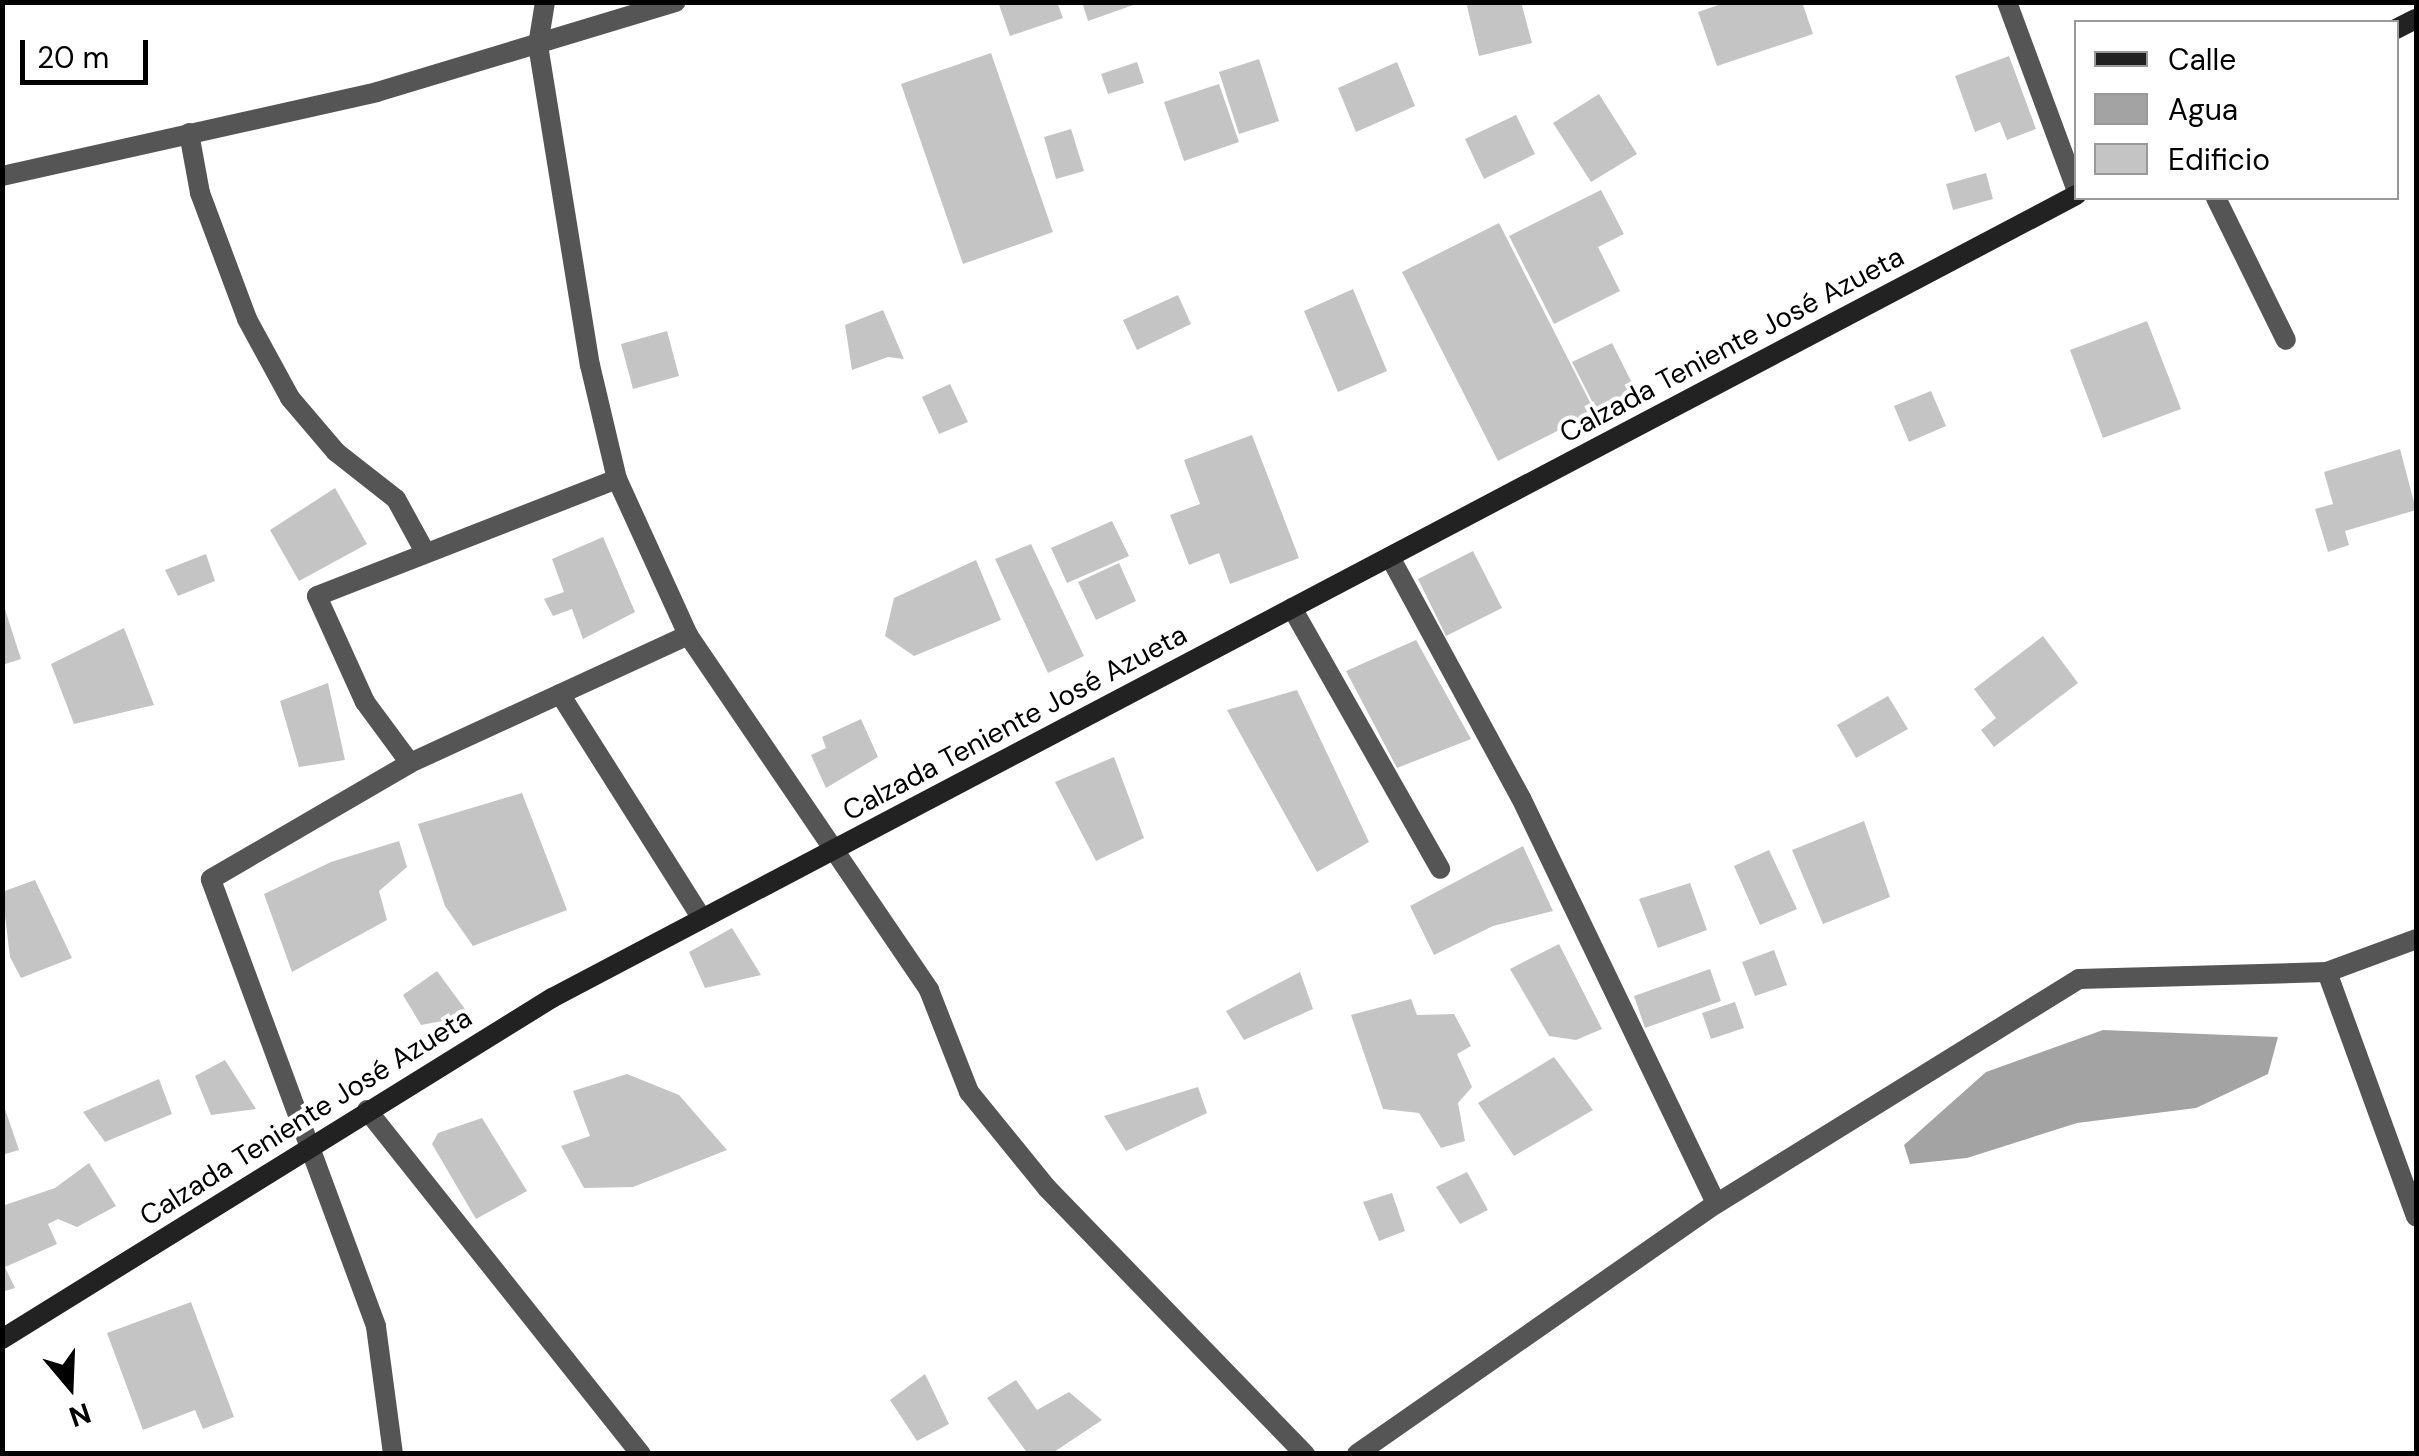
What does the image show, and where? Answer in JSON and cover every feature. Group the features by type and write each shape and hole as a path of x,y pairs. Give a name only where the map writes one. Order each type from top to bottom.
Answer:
{"main road":[{"name":"Calzada Teniente José Azueta","path":"2,1339 367,1110 701,917 2074,193"}],"street":[{"path":"546,2 538,45 590,365 617,479 688,635 742,722 836,849 929,990 968,1092 1047,1188 1305,1454"},
{"path":"2,176 377,92 676,2"},
{"path":"2007,2 2074,186"},
{"path":"189,134 200,193 247,319 290,398 336,452 396,499 425,552"},
{"path":"2217,200 2286,340"},
{"path":"410,763 365,702 317,596 617,479"},
{"path":"1390,557 1521,798 1716,1204"},
{"path":"1292,608 1440,868"},
{"path":"393,1454 376,1326 307,1150 211,879 410,763 688,635"},
{"path":"560,694 701,917"},
{"path":"1357,1454 1716,1204 2079,979 2326,972 2416,940"},
{"path":"2326,972 2416,1216"},
{"path":"367,1110 641,1454"}],"water":[{"path":"2103,1030 2278,1037 2268,1074 2196,1108 2077,1123 1967,1158 1910,1164 1904,1145 1986,1072"}],"building":[{"path":"998,2 1057,2 1063,18 1010,36"},
{"path":"1082,2 1139,2 1139,3 1088,21"},
{"path":"1466,2 1521,2 1532,43 1479,56"},
{"path":"1727,2 1802,2 1813,34 1717,66 1698,12"},
{"path":"991,53 1053,232 963,264 901,84"},
{"path":"2009,56 2036,129 2007,140 2000,122 1975,132 1955,76"},
{"path":"1259,59 1279,121 1239,134 1219,72"},
{"path":"1137,62 1144,83 1108,94 1101,74"},
{"path":"1397,62 1415,106 1356,132 1338,88"},
{"path":"1219,84 1239,142 1184,161 1164,102"},
{"path":"1599,94 1637,154 1591,182 1553,123"},
{"path":"1516,115 1535,154 1484,179 1465,139"},
{"path":"1071,129 1084,171 1056,179 1044,137"},
{"path":"1986,173 1993,199 1953,210 1946,184"},
{"path":"1601,190 1624,234 1598,247 1620,291 1554,324 1509,236"},
{"path":"1499,223 1595,412 1498,461 1402,272"},
{"path":"1353,289 1387,371 1338,392 1304,311"},
{"path":"1178,295 1191,324 1137,350 1123,320"},
{"path":"883,310 904,359 888,357 852,370 845,325"},
{"path":"2147,321 2181,409 2103,438 2070,350"},
{"path":"667,331 679,376 633,389 621,344"},
{"path":"1612,343 1635,389 1596,409 1572,362"},
{"path":"950,384 968,422 939,434 922,397"},
{"path":"1931,391 1946,426 1909,442 1894,406"},
{"path":"1252,435 1299,558 1230,584 1219,553 1189,565 1170,515 1200,504 1184,460"},
{"path":"2400,449 2416,510 2345,531 2349,545 2328,552 2315,509 2333,504 2324,472"},
{"path":"335,488 367,544 299,581 270,530"},
{"path":"1112,521 1129,556 1067,583 1051,548"},
{"path":"603,537 635,612 583,639 572,609 553,616 544,599 564,592 552,559"},
{"path":"1031,544 1084,656 1048,673 995,559"},
{"path":"1473,551 1502,608 1446,636 1418,579"},
{"path":"206,554 215,581 178,596 165,570"},
{"path":"976,560 1001,620 914,656 885,636 894,598"},
{"path":"1119,563 1136,601 1096,620 1078,582"},
{"path":"2,600 21,659 2,665"},
{"path":"124,628 154,705 74,724 51,664"},
{"path":"2043,636 2078,683 1994,747 1981,730 1996,718 1974,689"},
{"path":"1416,640 1471,739 1397,768 1346,671"},
{"path":"328,683 345,760 299,767 280,701"},
{"path":"1297,690 1369,842 1317,872 1227,710"},
{"path":"1888,696 1908,729 1856,758 1837,725"},
{"path":"861,719 878,757 826,788 811,755 826,748 822,737"},
{"path":"1114,757 1144,838 1096,861 1055,782"},
{"path":"522,793 567,910 473,946 445,906 418,824"},
{"path":"1864,821 1890,897 1823,924 1792,850"},
{"path":"399,841 407,867 379,891 387,920 292,972 264,894 331,862"},
{"path":"1523,846 1553,911 1493,926 1434,955 1410,906"},
{"path":"1769,850 1797,909 1760,925 1734,866"},
{"path":"35,880 72,958 21,978 10,957 2,892"},
{"path":"1690,883 1707,930 1658,948 1639,899"},
{"path":"732,928 761,975 705,988 689,952"},
{"path":"1559,944 1602,1029 1576,1040 1549,1036 1510,969"},
{"path":"1774,950 1787,985 1755,996 1742,962"},
{"path":"1710,969 1721,1001 1645,1028 1634,996"},
{"path":"437,971 470,1016 421,1025 403,995"},
{"path":"1300,972 1313,1009 1244,1040 1226,1011"},
{"path":"1411,999 1417,1015 1454,1014 1471,1046 1457,1054 1472,1087 1458,1103 1465,1141 1441,1148 1419,1113 1383,1109 1351,1015"},
{"path":"1735,1002 1744,1028 1711,1039 1702,1013"},
{"path":"1554,1057 1593,1110 1514,1156 1478,1103"},
{"path":"225,1060 256,1109 211,1115 195,1076"},
{"path":"627,1074 679,1095 727,1150 633,1187 584,1188 561,1146 590,1136 573,1091"},
{"path":"159,1079 172,1114 105,1142 83,1112"},
{"path":"1198,1087 1207,1113 1126,1151 1104,1116"},
{"path":"2,1104 19,1150 2,1155"},
{"path":"482,1118 527,1191 476,1219 432,1144 438,1133"},
{"path":"89,1163 116,1206 77,1227 58,1219 48,1224 57,1244 5,1267 15,1288 2,1292 2,1206 55,1188"},
{"path":"1467,1172 1488,1210 1460,1224 1436,1187"},
{"path":"1392,1193 1405,1231 1379,1241 1363,1202"},
{"path":"191,1302 234,1417 203,1429 195,1410 143,1430 107,1333"},
{"path":"925,1374 949,1424 917,1441 890,1400"},
{"path":"1016,1380 1037,1410 1069,1392 1102,1420 1051,1454 1028,1454 987,1398"}]}
